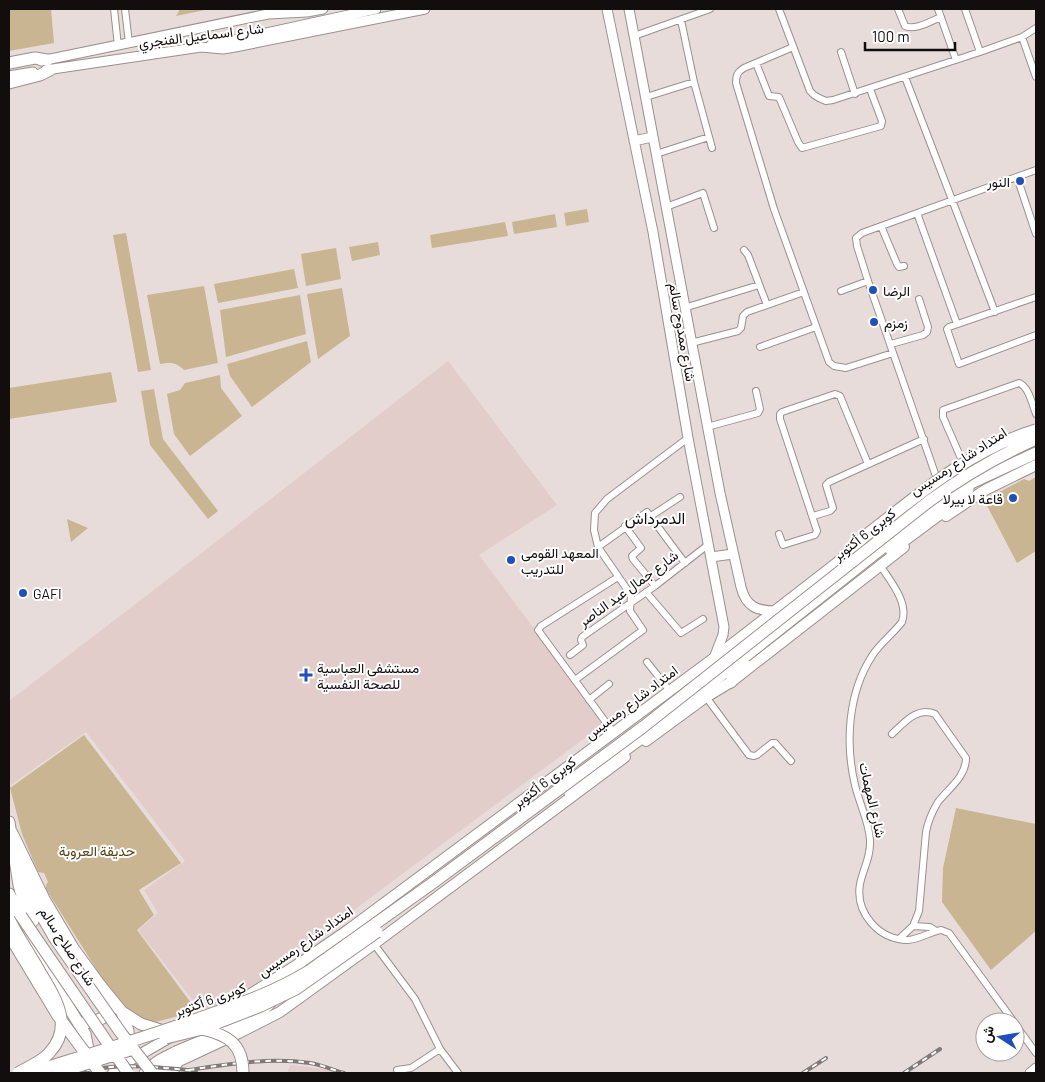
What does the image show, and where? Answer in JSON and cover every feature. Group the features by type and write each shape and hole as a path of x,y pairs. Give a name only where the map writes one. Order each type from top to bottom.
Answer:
{"highway":[{"path":"9,63 35,58 48,65 40,75 9,83"},
{"path":"842,559 864,537 952,470 992,447 1036,429"},
{"name":"كوبرى 6 أكتوبر","path":"29,1073 171,1029 259,997 308,971 434,882 644,727 928,502 960,480 1036,439"},
{"name":"كوبرى 6 أكتوبر","path":"58,1073 172,1036 202,1029 296,990 648,734 920,518 971,483 1036,453"},
{"path":"731,682 738,670 864,571 960,499 971,483"},
{"path":"10,827 30,872 53,915 86,966 118,1008 128,1031 128,1068 123,1073"},
{"name":"شارع صلاح سالم","path":"10,827 21,894 32,921 135,1073"},
{"path":"13,850 29,889 54,937 152,1073"},
{"name":"شارع صلاح سالم","path":"9,894 21,916 128,1068"},
{"path":"9,908 85,1034 88,1047 85,1073"},
{"path":"9,919 54,995 62,1020 61,1033 53,1049 44,1058 18,1073"},
{"path":"9,935 65,1027 100,1073"},
{"path":"145,1073 157,1061 242,1024 259,1014 280,992 300,963"},
{"path":"79,1023 96,1020 118,1008"},
{"path":"118,1008 141,1024 176,1035"},
{"path":"202,1029 220,1034 232,1042 240,1054 243,1073"},
{"path":"172,1073 177,1062"}],"main road":[{"name":"شارع اسماعيل الفنجري","path":"9,76 129,43 268,14 323,9"},
{"path":"201,47 376,9"},
{"name":"شارع اسماعيل الفنجري","path":"9,68 201,47 223,49 425,9"},
{"name":"شارع ممدوح سالم","path":"607,9 653,232 688,438 724,627 723,635 714,658"},
{"name":"شارع ممدوح سالم","path":"629,9 684,308 742,591 749,602 757,609 762,611 776,610"},
{"path":"634,141 652,137"},
{"path":"653,232 670,228"},
{"name":"امتداد شارع رمسيس","path":"113,1073 128,1068 206,1016 260,989 300,963 512,809 939,486 966,468 1036,429"},
{"path":"159,1073 177,1062 280,1012 706,697 731,682 796,633 880,565 974,497 1011,476 1036,465"},
{"path":"712,557 733,554"},
{"path":"512,809 509,815 511,827 516,832 522,834"},
{"path":"393,896 410,896 413,908 407,919"},
{"path":"1030,1073 1036,1068"}],"street":[{"path":"114,9 118,46"},
{"path":"125,9 129,43"},
{"path":"634,36 710,9"},
{"path":"779,9 805,79 814,95 826,101 855,94 980,52 1022,37 1036,28"},
{"path":"898,9 905,26 908,28 913,28 941,17"},
{"path":"938,9 956,60"},
{"path":"965,9 980,52"},
{"path":"681,20 694,82 712,148"},
{"path":"1022,37 1033,59 1036,77"},
{"path":"792,47 740,70 736,78 774,209 829,362 834,366 846,368 893,353"},
{"path":"841,52 855,94"},
{"path":"756,63 769,96 779,97 802,148 881,126 882,121 870,89"},
{"path":"905,77 995,312"},
{"path":"646,97 694,82"},
{"path":"656,154 709,137"},
{"path":"939,486 868,281 856,238 862,233 1036,170"},
{"path":"1017,177 1036,234"},
{"path":"666,207 703,193 714,228"},
{"path":"917,213 957,324"},
{"path":"881,226 897,264 899,267 904,266"},
{"path":"744,250 748,255 766,305"},
{"path":"841,291 868,281"},
{"path":"684,308 759,285"},
{"path":"691,343 738,331 741,328 744,314 804,292"},
{"path":"1036,297 949,326 947,329 959,364 1036,335"},
{"path":"891,344 924,335 927,332 928,326 919,299"},
{"path":"760,347 816,327"},
{"path":"966,468 943,417 943,410 1019,384 1026,388 1036,414"},
{"path":"707,426 758,413 760,408 756,391"},
{"path":"779,534 783,544 815,534 818,531 780,419 782,412 834,394 840,396 868,464"},
{"path":"574,680 643,628 630,611 631,595 598,547 595,537 595,513 607,498 688,438"},
{"path":"813,516 830,511 832,508 826,487 827,483 924,439"},
{"path":"651,516 680,497"},
{"path":"598,547 647,512 685,563"},
{"path":"625,526 641,548 632,556 632,559 655,586"},
{"name":"شارع جمال عبد الناصر","path":"570,655 583,645 582,637 655,586 709,544"},
{"name":"شارع المهمات","path":"880,565 901,600 905,615 902,622 872,657 864,674 854,704 849,746 855,785 870,838 870,855 859,893 862,908 869,922 888,935 899,939"},
{"path":"613,732 539,632 539,628 618,577"},
{"path":"646,592 681,633 703,619"},
{"path":"647,662 669,690"},
{"path":"589,700 609,684"},
{"path":"706,697 749,755 757,755 772,743 775,743 791,761"},
{"path":"892,734 916,714 923,711 931,712 935,714 966,758 962,774 939,801 928,821 921,903 913,926 899,939"},
{"path":"913,926 930,927 936,931"},
{"path":"899,939 917,938 941,930 949,933 1006,1012"},
{"path":"374,944 415,999 440,1049 458,1073"},
{"path":"1025,1038 1036,1053"},
{"path":"397,1070 411,1068 440,1049"}],"shaded area":[{"name":"مستشفى العباسية للصحة النفسية","path":"448,361 557,505 479,555 605,723 232,1001 206,1010 205,1008 199,1008 138,930 158,913 144,890 185,861 86,732 11,785 9,773 9,701"},
{"path":"290,1065 324,1069 338,1073 287,1073"}],"green space":[{"path":"9,9 51,9 54,43 9,51"},
{"path":"180,9 210,9 176,16"},
{"path":"587,209 589,222 566,226 564,213"},
{"path":"555,214 557,227 514,234 512,222"},
{"path":"505,222 508,236 432,248 430,235"},
{"path":"126,233 151,370 138,372 113,235"},
{"path":"378,242 380,255 352,261 349,247"},
{"path":"336,248 341,279 306,286 301,254"},
{"path":"294,269 298,288 218,303 214,284"},
{"path":"204,286 218,363 184,370 173,363 160,364 147,295"},
{"path":"342,288 350,336 318,359 307,294"},
{"path":"300,295 306,334 226,357 220,310"},
{"path":"307,341 311,362 252,407 230,376 227,364"},
{"path":"111,372 117,402 9,419 9,388"},
{"path":"220,375 221,388 242,416 190,456 174,434 167,394 180,390 185,383"},
{"path":"154,389 163,439 218,511 208,519 150,445 141,391"},
{"path":"1036,477 1036,551 1017,563 984,500 1024,479 1029,481"},
{"path":"67,519 88,528 71,542"},
{"name":"حديقة العروبة","path":"84,735 181,863 139,890 154,915 137,930 197,1011 156,1022 131,1015 112,994 46,889 48,882 44,873 38,872 22,834 10,788"},
{"path":"956,808 1036,824 1036,931 991,970 942,902 943,868"}],"railway":[{"path":"904,1073 940,1049"},
{"path":"803,1073 826,1058"},
{"path":"189,1070 250,1062 295,1061 319,1065 344,1073"},
{"path":"76,1073 121,1066 196,1071"}],"place":[{"name":"النور","path":"1020,181"},
{"name":"الرضا","path":"873,290"},
{"name":"زمزم","path":"874,322"},
{"name":"قاعة لا بيرلا","path":"1013,498"},
{"name":"المعهد القومى للتدريب","path":"511,560"},
{"name":"GAFI","path":"23,593"},
{"name":"مستشفى العباسية للصحة النفسية","path":"306,675"}],"district":[{"name":"الدمرداش","path":"655,517"}]}
